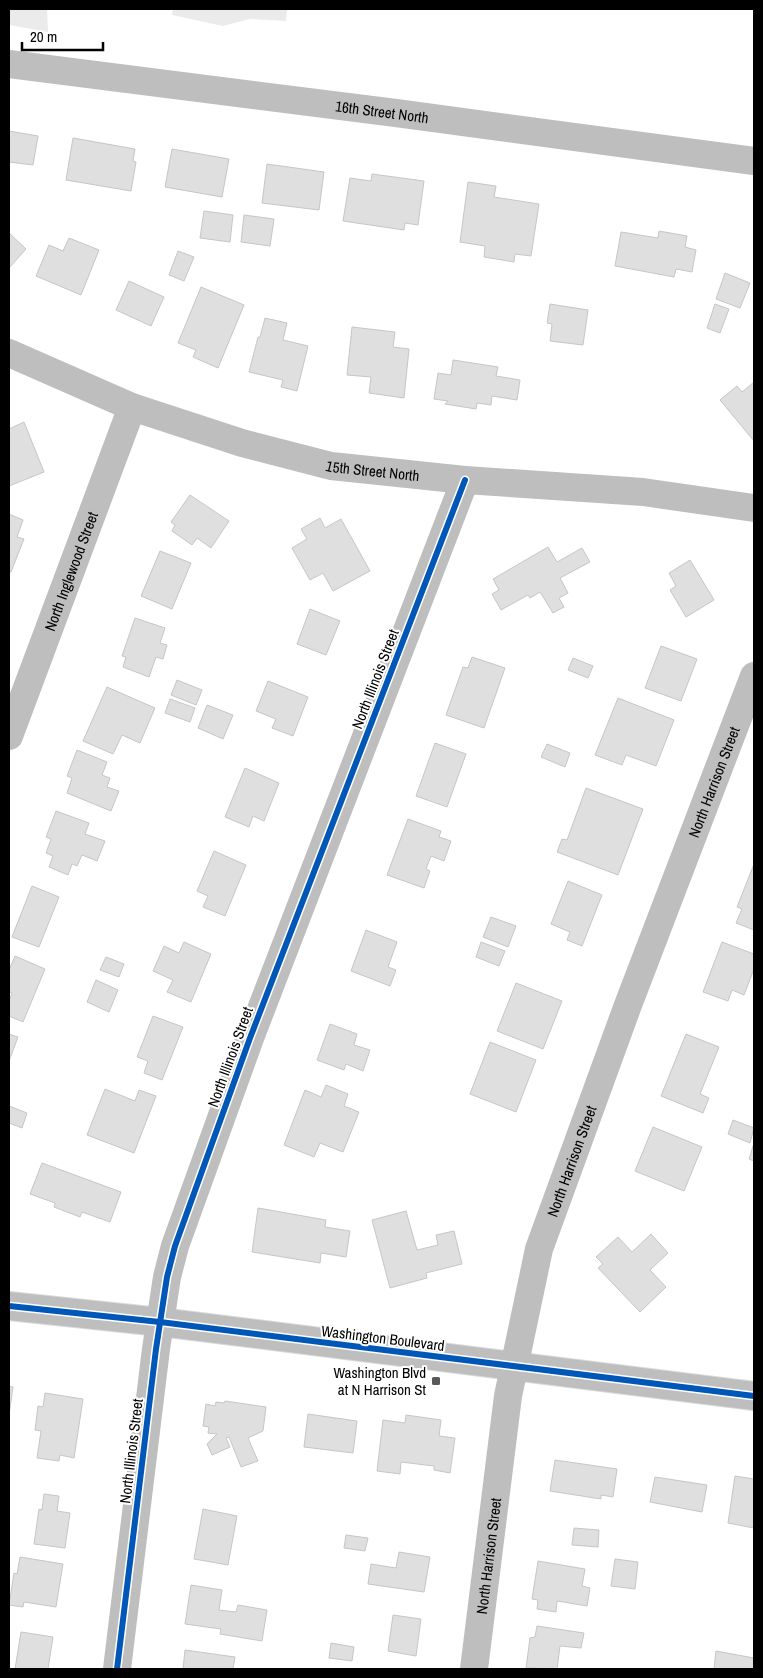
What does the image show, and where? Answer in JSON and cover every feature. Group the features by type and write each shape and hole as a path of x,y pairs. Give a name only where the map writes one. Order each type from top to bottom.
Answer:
{"street":[{"name":"16th Street North","path":"9,64 754,161"},
{"name":"15th Street North","path":"9,354 132,406 242,443 331,466 465,480 643,492 754,508"},
{"name":"North Inglewood Street","path":"9,736 132,406"},
{"name":"North Illinois Street","path":"117,1669 160,1322 175,1246 250,1038 465,480"},
{"name":"North Harrison Street","path":"474,1669 506,1411 539,1249 628,1005 754,676"},
{"name":"Washington Boulevard","path":"9,1306 160,1322 754,1396"}],"shaded area":[{"path":"9,9 47,9 48,32 9,25"},
{"path":"173,9 296,9 287,10 286,21 250,19 223,26 172,15"}],"building":[{"path":"9,131 38,136 33,165 9,162"},
{"path":"73,138 135,149 133,161 136,162 131,191 66,180"},
{"path":"172,149 229,159 222,197 165,187"},
{"path":"267,164 324,172 319,210 262,203"},
{"path":"372,174 424,181 418,225 405,223 404,230 343,221 350,178 371,181"},
{"path":"468,182 496,186 494,197 539,204 531,256 515,254 514,262 484,257 485,246 460,242"},
{"path":"204,211 233,215 230,242 200,238"},
{"path":"244,215 274,219 270,246 241,242"},
{"path":"659,231 687,236 685,247 696,250 692,272 676,269 674,277 615,266 621,232 658,238"},
{"path":"9,233 26,249 9,268"},
{"path":"69,238 99,250 81,295 36,276 49,245 63,251"},
{"path":"178,251 194,257 184,281 169,275"},
{"path":"725,273 750,283 740,308 716,299"},
{"path":"129,281 164,297 151,326 116,310"},
{"path":"201,287 244,305 218,368 193,357 196,350 178,343"},
{"path":"550,304 588,310 583,345 550,341 552,324 547,323"},
{"path":"715,304 729,309 720,333 707,328"},
{"path":"265,318 287,323 283,340 308,346 297,391 281,387 283,380 249,372"},
{"path":"352,327 395,332 393,347 409,349 404,398 369,393 371,377 347,375"},
{"path":"453,360 498,367 496,376 520,380 517,400 492,396 491,405 477,403 476,409 445,404 448,401 434,399 438,373 451,375"},
{"path":"754,382 754,441 720,400 737,386 742,392"},
{"path":"24,422 44,472 9,486 9,429"},
{"path":"190,495 229,521 211,548 197,538 192,545 172,531 175,525 171,522"},
{"path":"9,514 23,520 17,537 24,539 11,572 9,571"},
{"path":"320,518 325,528 341,519 370,571 333,591 323,573 310,580 292,548 307,539 301,529"},
{"path":"548,547 557,562 582,548 590,562 560,578 568,593 559,598 564,607 553,613 540,592 530,598 528,595 501,610 492,594 499,590 493,579"},
{"path":"160,551 191,563 172,609 141,596"},
{"path":"690,560 714,600 686,617 670,590 676,586 669,573"},
{"path":"310,609 340,621 326,655 297,644"},
{"path":"135,618 165,628 160,643 167,645 163,659 156,657 149,677 123,667 126,657 122,656"},
{"path":"661,646 697,659 681,701 645,688"},
{"path":"472,657 505,668 484,728 446,715 463,667 468,668"},
{"path":"573,658 593,666 588,678 568,670"},
{"path":"177,680 202,690 196,705 171,695"},
{"path":"268,681 308,697 293,736 272,728 276,719 256,711"},
{"path":"107,687 155,708 140,743 122,735 113,754 83,741"},
{"path":"618,698 674,720 656,766 626,755 622,765 595,755"},
{"path":"170,699 195,708 190,722 165,713"},
{"path":"207,705 233,715 223,739 198,728"},
{"path":"435,743 466,754 447,807 416,796"},
{"path":"547,744 570,753 565,767 541,757"},
{"path":"77,750 107,762 102,775 110,778 107,787 119,791 111,811 67,793 72,778 67,776"},
{"path":"245,768 279,783 264,821 253,816 249,827 225,817"},
{"path":"586,788 643,809 618,875 557,852 562,839 567,840"},
{"path":"56,811 89,823 85,834 105,841 97,861 82,855 77,866 72,864 68,875 49,867 53,856 46,853 51,839 46,837"},
{"path":"408,819 441,831 439,837 451,841 444,861 431,856 426,869 430,871 424,888 387,875"},
{"path":"214,851 246,865 225,916 203,907 208,896 197,891"},
{"path":"754,864 754,930 736,923 742,909 737,907"},
{"path":"568,881 602,895 582,946 567,940 570,932 551,924"},
{"path":"32,886 59,897 39,947 12,937"},
{"path":"491,917 516,926 508,947 483,937"},
{"path":"366,930 397,942 388,967 396,970 390,986 351,971"},
{"path":"184,942 211,954 191,1002 167,992 173,980 153,971 164,946 179,953"},
{"path":"481,942 505,951 499,966 476,957"},
{"path":"722,942 754,954 754,969 744,995 732,990 728,1001 703,992"},
{"path":"15,956 45,969 23,1022 9,1016 9,998 12,993 9,992 9,970"},
{"path":"106,957 124,964 119,977 100,970"},
{"path":"96,980 118,990 109,1012 87,1002"},
{"path":"516,983 562,1001 543,1049 497,1031"},
{"path":"153,1016 183,1027 162,1080 144,1073 148,1061 137,1057"},
{"path":"330,1024 357,1034 354,1045 370,1050 363,1071 346,1064 344,1070 317,1060"},
{"path":"9,1034 18,1037 9,1061"},
{"path":"686,1034 719,1047 700,1094 709,1098 703,1113 661,1096"},
{"path":"490,1042 536,1060 516,1112 470,1094"},
{"path":"326,1085 348,1094 344,1106 359,1112 343,1152 320,1143 314,1157 284,1145 305,1090 321,1097"},
{"path":"105,1089 135,1101 139,1090 156,1096 134,1153 87,1135"},
{"path":"9,1106 27,1113 22,1128 9,1123"},
{"path":"733,1120 754,1128 750,1143 728,1134"},
{"path":"653,1127 702,1147 684,1191 635,1171"},
{"path":"754,1147 754,1161 749,1159"},
{"path":"42,1163 121,1192 110,1222 82,1212 80,1217 54,1207 55,1203 30,1194"},
{"path":"258,1208 326,1220 325,1227 350,1231 346,1257 321,1253 320,1263 252,1252"},
{"path":"406,1211 417,1250 438,1245 436,1235 454,1231 462,1264 426,1273 427,1278 390,1288 372,1220"},
{"path":"651,1234 668,1253 650,1270 666,1287 640,1312 598,1268 603,1264 596,1257 618,1237 632,1252"},
{"path":"9,1386 13,1387 9,1415"},
{"path":"45,1393 83,1399 74,1458 60,1455 59,1461 37,1458 41,1431 35,1430 38,1406 43,1407"},
{"path":"225,1401 266,1407 263,1431 248,1438 258,1461 241,1467 229,1437 226,1438 230,1447 212,1455 207,1444 217,1434 208,1433 209,1427 203,1426 206,1404 215,1406 216,1402 224,1403"},
{"path":"308,1414 357,1421 353,1453 304,1447"},
{"path":"406,1415 441,1420 439,1436 455,1438 450,1473 434,1470 434,1466 401,1462 400,1474 377,1471 383,1420 405,1423"},
{"path":"555,1460 617,1469 613,1497 601,1495 601,1499 550,1491"},
{"path":"735,1476 754,1479 754,1528 728,1523"},
{"path":"655,1477 707,1485 702,1512 650,1502"},
{"path":"44,1494 59,1496 57,1511 70,1513 65,1548 34,1544 39,1509 42,1510"},
{"path":"203,1509 237,1516 228,1565 194,1559"},
{"path":"574,1528 599,1530 598,1547 572,1545"},
{"path":"346,1535 368,1538 365,1551 344,1548"},
{"path":"399,1552 430,1557 424,1592 368,1584 371,1564 396,1568"},
{"path":"20,1557 63,1564 56,1607 24,1602 23,1607 9,1605 14,1573 17,1574"},
{"path":"615,1559 638,1562 635,1589 611,1586"},
{"path":"538,1561 585,1569 582,1586 590,1588 587,1606 557,1601 556,1612 537,1609 538,1600 532,1599"},
{"path":"191,1585 222,1590 219,1610 236,1612 238,1605 267,1610 262,1641 220,1634 221,1629 185,1624"},
{"path":"393,1615 421,1619 416,1656 388,1651"},
{"path":"537,1626 584,1633 581,1648 560,1646 557,1669 526,1668 530,1638 535,1637"},
{"path":"21,1632 53,1637 48,1669 15,1669"},
{"path":"331,1643 354,1647 352,1661 329,1658"},
{"path":"185,1650 235,1657 233,1669 183,1669"},
{"path":"716,1651 754,1658 754,1669 714,1669"}],"cycle path":[{"path":"117,1669 156,1349 167,1277 175,1246 250,1038 465,480"},
{"path":"9,1306 160,1322 754,1396"}],"place":[{"name":"Washington Blvd at N Harrison St","path":"436,1381"}]}
